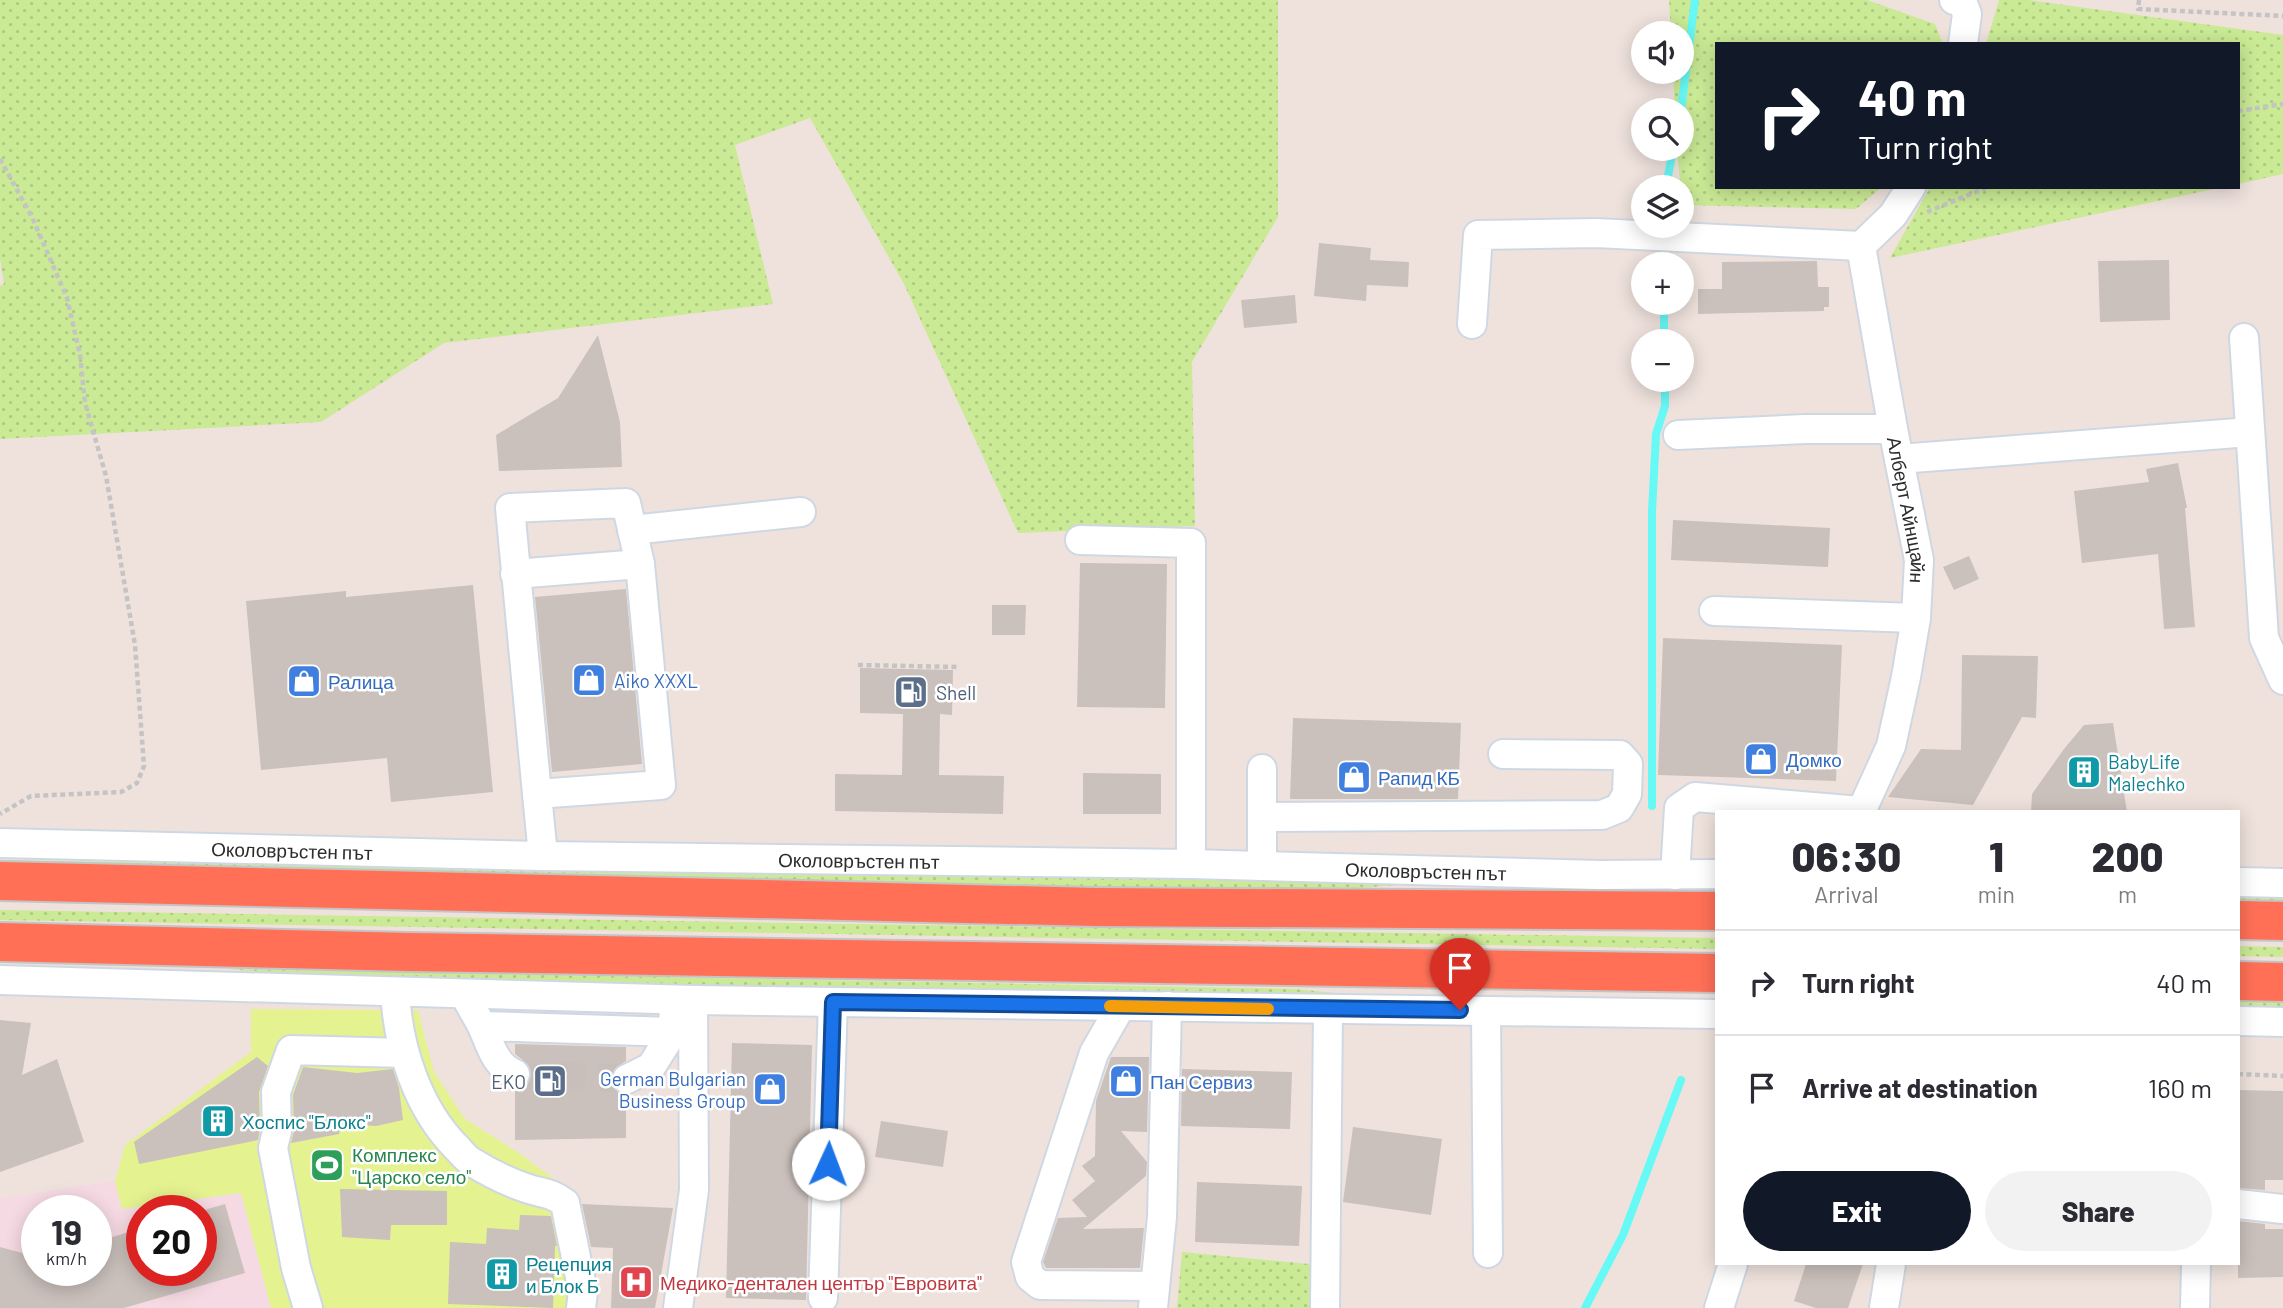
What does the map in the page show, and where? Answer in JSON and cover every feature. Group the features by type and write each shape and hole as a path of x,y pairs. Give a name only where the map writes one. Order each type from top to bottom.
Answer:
{"highway":[{"name":"Околовръстен път","path":"0,881 1096,907 1715,911"},
{"path":"2240,920 2283,921"},
{"path":"0,942 437,953 1715,973"},
{"path":"0,952 67,943"},
{"path":"2240,981 2283,982"}],"street":[{"path":"1959,0 1967,14 1963,42"},
{"path":"1472,324 1478,235 1596,233 1861,246 1893,215 1910,189"},
{"name":"Алберт Айнщайн","path":"1861,246 1919,561 1916,618 1891,746 1862,810"},
{"path":"2244,338 2264,638 2283,680"},
{"path":"1678,435 1805,429 1893,429"},
{"path":"1899,459 2250,432"},
{"path":"537,794 660,785 640,564 626,503 510,508 516,574 537,794 543,856"},
{"path":"632,530 801,512"},
{"path":"1080,540 1191,543 1191,864"},
{"path":"516,574 640,564"},
{"path":"1714,611 1916,618"},
{"path":"1262,817 1602,815 1619,808 1627,794 1628,764 1620,755 1503,754"},
{"path":"1262,769 1262,866"},
{"path":"1675,875 1679,808 1695,797 1839,810"},
{"name":"Околовръстен път","path":"0,843 543,856 1191,864 1599,875 1715,874"},
{"path":"2240,882 2283,883"},
{"path":"0,980 684,1000 1715,1014"},
{"path":"395,992 404,1053 421,1097 442,1134 471,1162 526,1188 553,1194 565,1203 583,1292 581,1308"},
{"path":"464,993 496,1058 505,1070 515,1074"},
{"path":"626,1079 651,1067 673,1032 684,1000"},
{"path":"678,1308 694,1190 684,1000"},
{"path":"823,1298 833,1002"},
{"path":"1121,1006 1094,1052 1026,1262 1030,1277 1040,1285 1154,1297 1162,1217 1167,1006"},
{"path":"1325,1308 1328,1010"},
{"path":"1486,1011 1488,1253"},
{"path":"2240,1021 2283,1021"},
{"path":"482,1026 673,1032"},
{"path":"308,1308 296,1268 273,1148 277,1131 276,1092 291,1050 404,1053"},
{"path":"2240,1204 2283,1209"},
{"path":"1719,1308 1733,1265"},
{"path":"1884,1308 1891,1265"},
{"path":"2196,1265 2196,1308"}],"path":[{"path":"2139,0 2138,9 2283,16"},
{"path":"2240,111 2283,104"},
{"path":"0,159 32,217 67,298 80,355 85,403 106,476 135,645 144,766 137,783 121,792 31,796 0,814"},
{"path":"1893,215 1930,212 1983,189"},
{"path":"858,665 960,667"},
{"path":"2240,1074 2283,1076"}],"shaded area":[{"path":"115,1181 122,1209 126,1208 126,1286 217,1286 217,1196 241,1193 271,1308 0,1308 0,1198"}],"green space":[{"path":"0,0 1278,0 1278,217 1192,362 1195,526 1018,533 904,284 810,118 735,145 773,304 444,343 321,422 0,439 0,286 4,284 0,258"},
{"path":"1669,0 1867,0 1935,24 1942,42 1715,42 1715,189 1880,189 1856,209 1694,205 1694,175 1679,175 1678,161 1694,161 1694,98 1674,98 1674,84 1694,84 1694,21 1670,21"},
{"path":"1999,0 2028,0 2283,35 2283,174 2240,184 2240,42 1987,42"},
{"path":"1929,189 2214,189 1890,258"},
{"path":"0,860 1422,883 1298,893 0,870"},
{"path":"2240,897 2283,897 2283,908 2240,907"},
{"path":"0,910 1715,938 1715,949 0,920"},
{"path":"2240,946 2283,947 2283,957 2240,956"},
{"path":"228,969 1293,989 1423,1001 387,985"},
{"path":"2240,1001 2283,1002 2283,1013 2240,1012"},
{"name":"Комплекс \"Царско село\"","path":"251,1009 418,1010 434,1072 465,1119 554,1179 570,1204 586,1308 271,1308 241,1193 217,1196 126,1195 126,1208 122,1209 115,1181 125,1145 251,1052"},
{"path":"1182,1252 1330,1266 1325,1308 1177,1308"}],"building":[{"path":"1319,243 1371,248 1370,260 1409,262 1408,287 1367,285 1366,301 1314,296"},
{"path":"2169,260 2170,320 2100,322 2098,261"},
{"path":"1817,261 1818,287 1829,287 1829,307 1824,307 1824,311 1698,314 1698,289 1722,289 1722,262"},
{"path":"1295,295 1297,323 1244,328 1241,300"},
{"path":"598,335 620,422 622,467 499,471 496,435 558,398"},
{"path":"2178,463 2187,508 2195,627 2164,629 2158,554 2082,563 2074,491 2149,482 2146,469"},
{"path":"1673,520 1830,528 1828,567 1671,560"},
{"path":"1969,556 1979,579 1954,590 1943,567"},
{"path":"1080,563 1167,564 1165,708 1077,707"},
{"path":"473,585 493,792 391,802 387,758 261,770 246,601 346,591 346,597"},
{"name":"Aiko XXXL","path":"626,589 642,764 552,772 535,597"},
{"path":"992,605 1026,605 1025,635 992,635"},
{"path":"1663,638 1842,645 1836,781 1658,775"},
{"path":"1962,655 2038,656 2036,718 2022,717 1973,805 1888,797 1921,749 1961,750"},
{"path":"860,668 953,670 952,715 940,714 939,775 1004,776 1003,814 835,811 835,774 902,775 903,714 860,713"},
{"path":"1293,718 1461,723 1458,799 1290,799"},
{"name":"BabyLife Malechko","path":"2113,723 2127,810 2031,810 2032,794 2084,725"},
{"path":"1083,773 1161,774 1161,814 1083,814"},
{"path":"0,1020 31,1023 22,1075 57,1059 84,1142 0,1172"},
{"path":"732,1043 812,1045 806,1300 726,1298"},
{"path":"515,1044 626,1047 626,1061 614,1069 610,1079 617,1092 626,1096 626,1138 515,1140 515,1091 524,1088 532,1074 529,1065 515,1054"},
{"name":"Хоспис \"Блокс\"","path":"257,1057 268,1066 259,1092 258,1140 139,1164 134,1142"},
{"path":"1111,1057 1149,1057 1147,1132 1121,1131 1147,1162 1146,1176 1083,1229 1144,1228 1140,1268 1046,1268 1043,1262 1058,1218 1087,1217 1072,1200 1095,1181 1082,1166 1095,1156 1096,1101"},
{"path":"303,1067 357,1073 393,1069 399,1088 403,1120 376,1126 341,1124 339,1134 291,1143 294,1131 293,1095"},
{"path":"1182,1069 1292,1072 1290,1129 1181,1126"},
{"path":"2240,1090 2283,1091 2283,1180 2265,1180 2265,1190 2240,1188"},
{"path":"881,1121 948,1131 943,1167 875,1157"},
{"path":"1353,1127 1442,1139 1431,1215 1343,1202"},
{"path":"1197,1182 1302,1186 1299,1246 1195,1242"},
{"path":"340,1189 447,1191 447,1225 391,1225 390,1240 342,1237"},
{"path":"225,1204 245,1273 217,1281 217,1206"},
{"name":"Медико-дентален център \"Евровита\"","path":"582,1204 673,1208 655,1308 611,1308 613,1248 591,1247"},
{"name":"Рецепция и Блок Б","path":"520,1215 551,1216 557,1246 553,1308 448,1304 450,1242 486,1244 487,1228 519,1230"},
{"path":"2240,1221 2265,1224 2265,1229 2283,1229 2283,1277 2238,1278"},
{"path":"126,1233 126,1286 200,1286 124,1308 0,1308 0,1247 21,1253 21,1286 112,1286 112,1237"},
{"path":"1806,1265 1863,1265 1848,1308 1816,1308 1794,1301"}],"waterway":[{"path":"1683,98 1695,0"},
{"path":"1668,175 1671,161"},
{"path":"1664,315 1664,329"},
{"path":"1652,806 1652,512 1656,434 1665,406 1665,392"},
{"path":"1585,1308 1623,1235 1681,1080"}],"tunnel":[{"path":"515,1074 627,1079"}],"slow traffic":[{"path":"1110,1006 1268,1009"}],"place":[{"name":"Aiko XXXL","path":"589,680"},
{"name":"Ралица","path":"304,681"},
{"name":"Shell","path":"911,692"},
{"name":"Домко","path":"1761,759"},
{"name":"BabyLife Malechko","path":"2084,772"},
{"name":"Рапид КБ","path":"1354,777"},
{"name":"EKO","path":"550,1081"},
{"name":"Пан Сервиз","path":"1126,1081"},
{"name":"German Bulgarian Business Group","path":"770,1089"},
{"name":"Хоспис \"Блокс\"","path":"218,1121"},
{"name":"Комплекс \"Царско село\"","path":"327,1165"},
{"name":"Рецепция и Блок Б","path":"502,1274"},
{"name":"Медико-дентален център \"Евровита\"","path":"636,1282"}],"route":[{"path":"828,1164 833,1002 1460,1010"}]}
